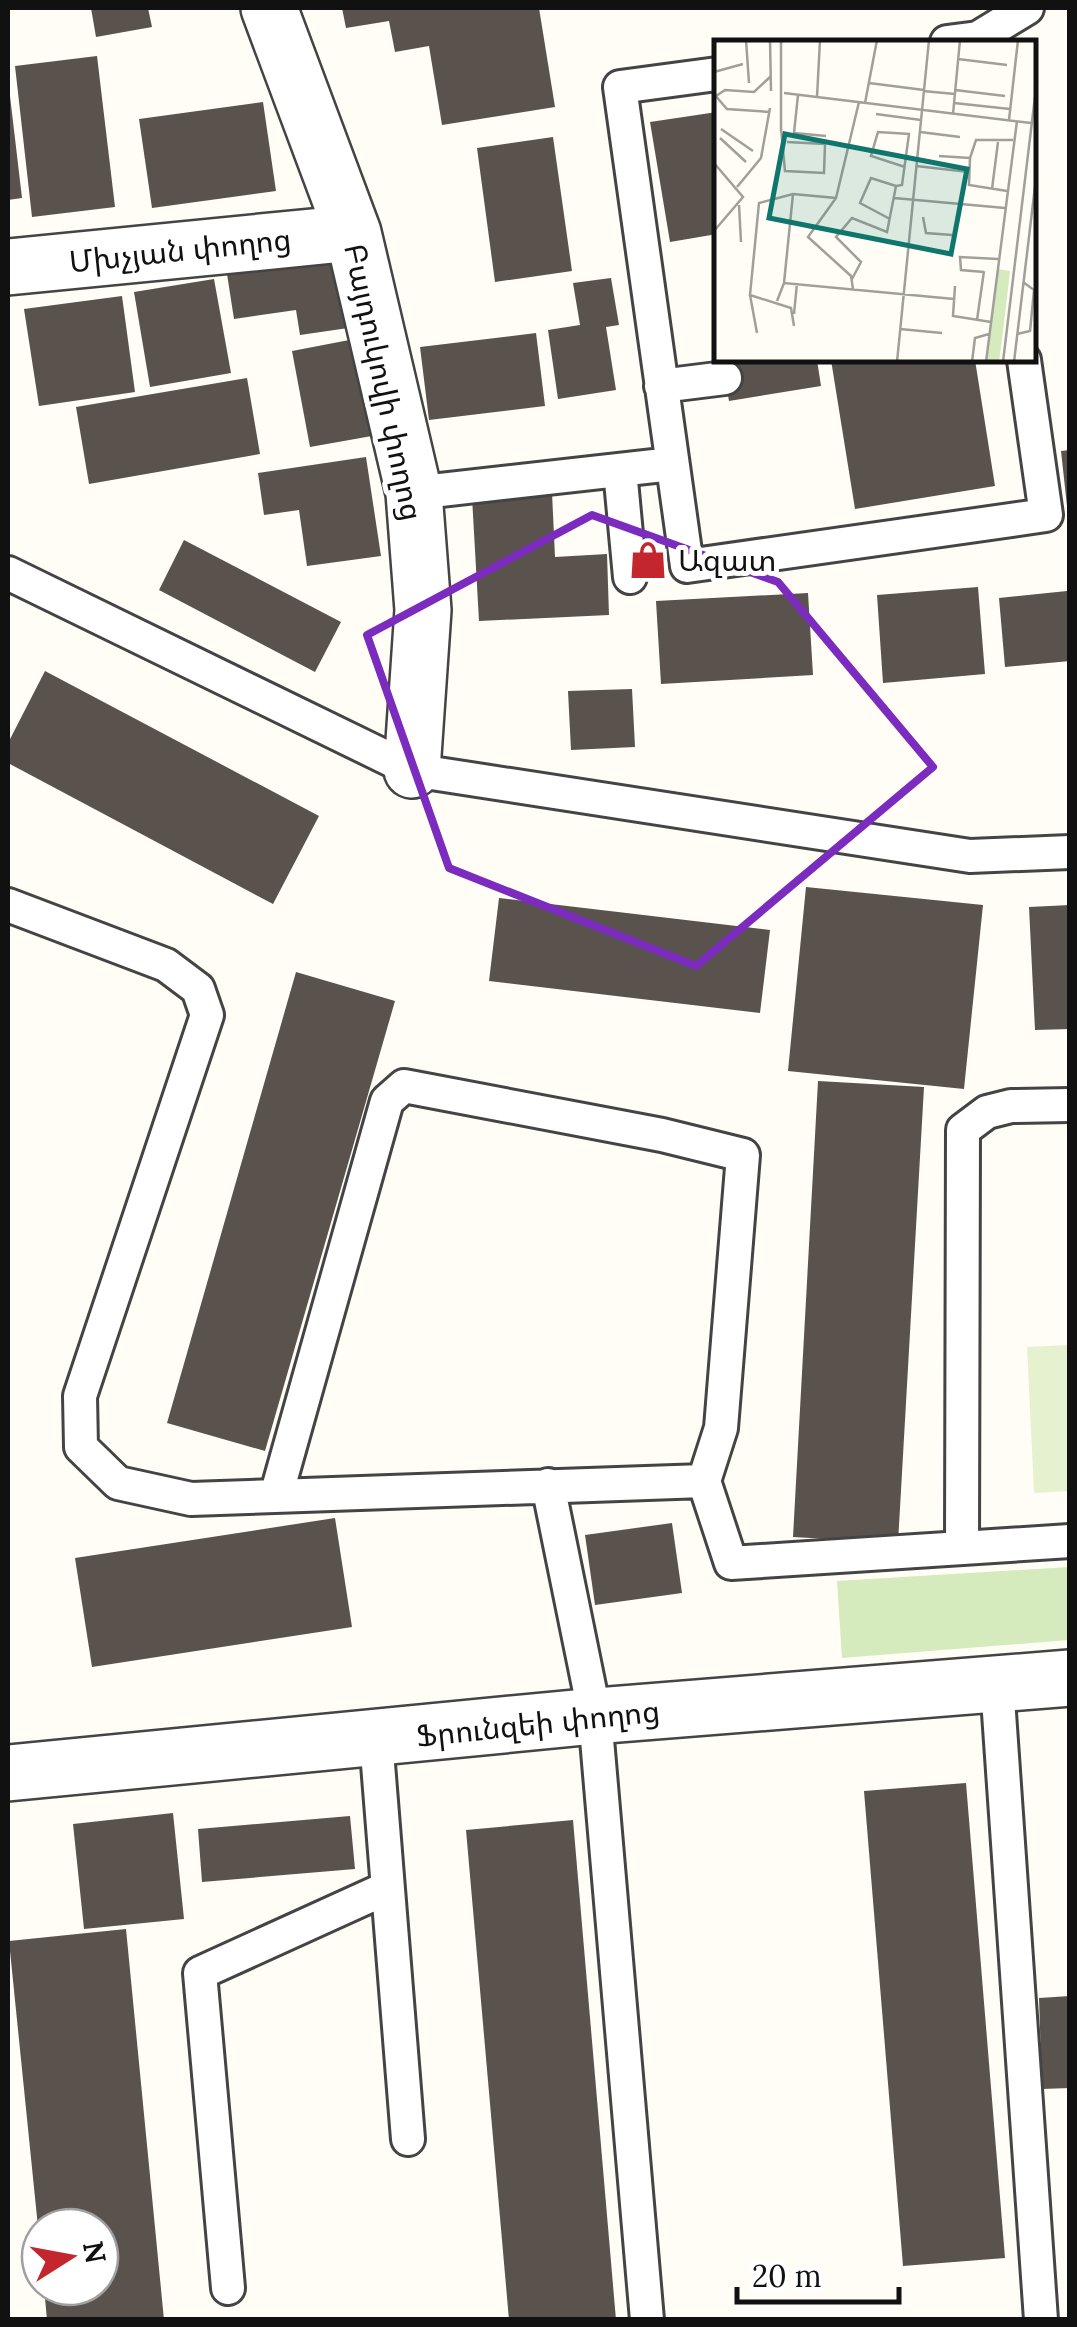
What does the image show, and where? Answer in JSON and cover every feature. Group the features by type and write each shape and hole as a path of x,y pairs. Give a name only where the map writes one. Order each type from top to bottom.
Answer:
{"street":[{"name":"Բայդուկովի փողոց","path":"269,8 353,233 414,493 422,610 412,770"},
{"name":"Մխչյան փողոց","path":"8,267 353,233"},
{"name":"Ֆրունզեի փողոց","path":"8,1773 594,1716 1070,1678"}],"lane":[{"path":"970,40 1026,8"},
{"path":"714,74 620,87 687,566 1046,516 1024,362"},
{"path":"661,386 725,378"},
{"path":"414,493 672,464"},
{"path":"620,470 630,576"},
{"path":"8,573 412,770 970,856 1070,852"},
{"path":"8,904 166,965 198,990 208,1015 80,1396 81,1447 118,1483 191,1499 704,1481"},
{"path":"276,1496 387,1101 404,1086 662,1135 743,1156 721,1428 704,1481 730,1563 1070,1540"},
{"path":"962,1548 963,1130 987,1112 1010,1106 1070,1105"},
{"path":"548,1485 594,1716 647,2320"},
{"path":"996,1684 1041,2320"},
{"path":"376,1739 408,2139"},
{"path":"228,2288 200,1973 387,1888"}],"highlighted area":[{"path":"592,515 778,582 933,767 696,966 449,868 367,635"}],"green space":[{"path":"1069,1345 1069,1491 1034,1493 1027,1347"},
{"path":"1069,1567 1069,1640 842,1658 837,1581"}],"building":[{"path":"91,8 148,8 152,27 96,37"},
{"path":"342,8 539,8 555,107 442,125 429,46 395,52 389,21 346,28"},
{"path":"97,56 115,207 32,217 15,66"},
{"path":"8,96 22,198 8,200"},
{"path":"263,102 276,191 152,208 139,119"},
{"path":"714,112 714,235 670,242 650,122"},
{"path":"553,137 572,271 495,282 477,148"},
{"path":"352,256 362,326 300,335 296,310 234,319 227,274"},
{"path":"611,278 619,325 606,327 616,390 558,399 548,330 580,325 573,283"},
{"path":"214,279 231,373 150,387 134,292"},
{"path":"122,296 135,392 39,406 24,309"},
{"path":"536,333 545,406 429,420 420,347"},
{"path":"365,337 383,434 310,447 292,351"},
{"path":"722,362 817,362 821,386 729,401"},
{"path":"831,362 975,362 995,486 855,509"},
{"path":"247,378 260,454 89,484 76,407"},
{"path":"1070,450 1070,506 1067,506 1061,451"},
{"path":"366,457 381,556 307,566 299,510 264,515 258,473"},
{"path":"552,493 555,557 607,554 609,615 479,621 472,497"},
{"path":"184,540 341,622 315,672 159,590"},
{"path":"978,587 985,674 883,683 877,595"},
{"path":"1067,591 1070,661 1005,667 999,598"},
{"path":"808,593 813,675 661,684 656,601"},
{"path":"45,671 319,816 273,904 8,763 8,743"},
{"path":"632,689 635,747 571,750 568,691"},
{"path":"806,887 983,905 964,1089 788,1071"},
{"path":"499,898 770,930 760,1013 489,981"},
{"path":"1070,905 1070,1029 1035,1030 1029,907"},
{"path":"296,972 395,1001 265,1451 167,1423"},
{"path":"818,1081 924,1087 898,1543 793,1537"},
{"path":"335,1518 352,1627 92,1667 75,1558"},
{"path":"672,1523 682,1593 595,1605 585,1535"},
{"path":"966,1783 1005,2258 903,2266 864,1791"},
{"path":"173,1813 184,1919 84,1929 73,1824"},
{"path":"350,1816 355,1869 202,1882 198,1829"},
{"path":"573,1820 616,2320 509,2320 466,1830"},
{"path":"126,1929 164,2320 47,2320 46,2307 120,2307 120,2207 36,2207 9,1941"},
{"path":"1070,1996 1070,2088 1042,2089 1039,1998"}],"place":[{"name":"Ազատ","path":"648,560"}]}
